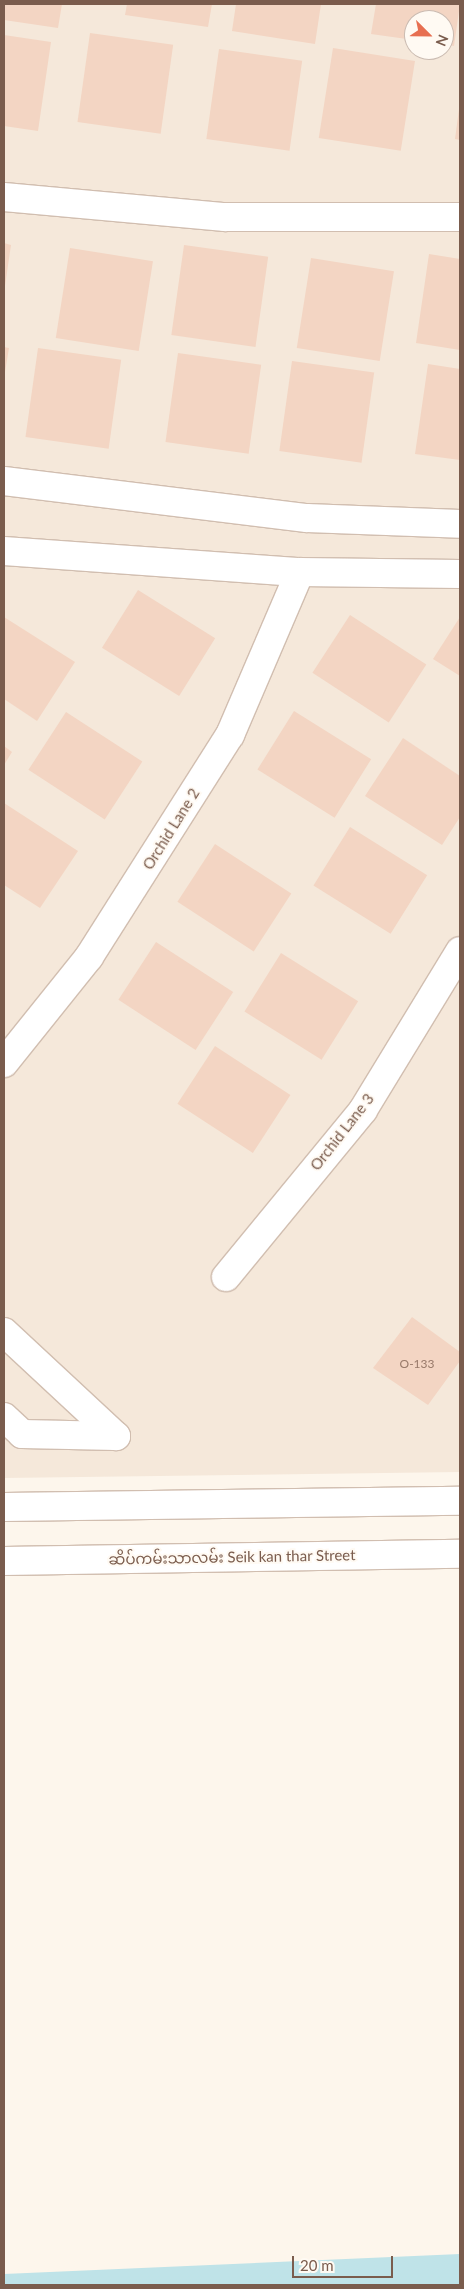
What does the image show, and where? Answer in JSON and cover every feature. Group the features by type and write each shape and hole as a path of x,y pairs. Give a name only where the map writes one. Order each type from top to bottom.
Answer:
{"street":[{"path":"4,197 225,217 460,217"},
{"path":"4,481 307,518 460,524"},
{"path":"4,552 300,572 460,574"},
{"name":"Orchid Lane 2","path":"4,1063 89,957 230,735 300,572"},
{"name":"Orchid Lane 3","path":"226,1277 363,1110 460,951"},
{"path":"4,1332 116,1436 13,1425"},
{"path":"4,1507 460,1501"},
{"name":"ဆိပ်ကမ်းသာလမ်း Seik kan thar Street","path":"4,1561 460,1554"}],"shaded area":[{"path":"4,4 460,4 460,1472 4,1478"}],"water":[{"path":"460,2254 460,2285 4,2285 4,2274"}],"building":[{"path":"4,4 62,4 58,28 4,20"},
{"path":"127,4 212,4 208,27 125,15"},
{"path":"236,4 321,4 315,44 232,31"},
{"path":"376,4 460,4 454,46 454,10 404,10 404,39 371,34"},
{"path":"90,33 173,45 161,134 77,122"},
{"path":"4,35 51,42 38,131 4,126"},
{"path":"333,48 415,61 401,151 319,138"},
{"path":"219,49 302,61 290,151 206,139"},
{"path":"460,109 460,140 455,139"},
{"path":"4,243 11,245 5,286 4,286"},
{"path":"184,245 268,257 256,347 171,335"},
{"path":"70,248 153,261 139,351 56,338"},
{"path":"429,254 460,259 460,350 416,343"},
{"path":"311,258 394,271 380,361 297,348"},
{"path":"4,347 9,348 5,372 4,372"},
{"path":"38,348 121,360 109,449 25,437"},
{"path":"178,353 261,365 249,454 165,442"},
{"path":"292,361 374,373 362,463 279,451"},
{"path":"428,364 460,369 460,460 415,454"},
{"path":"138,590 215,638 179,696 102,648"},
{"path":"350,615 426,665 389,722 312,673"},
{"path":"4,617 75,662 37,721 4,699"},
{"path":"460,617 460,676 433,659"},
{"path":"294,711 371,759 335,818 257,770"},
{"path":"66,712 142,762 105,819 28,770"},
{"path":"403,738 460,776 460,817 442,845 365,796"},
{"path":"4,746 12,752 4,765"},
{"path":"4,803 78,851 40,908 4,885"},
{"path":"350,827 427,875 391,934 313,886"},
{"path":"215,844 291,894 254,951 177,902"},
{"path":"156,942 233,992 196,1050 118,1000"},
{"path":"281,953 358,1001 322,1060 244,1012"},
{"path":"215,1046 290,1095 253,1153 177,1104"},
{"path":"412,1317 460,1352 460,1361 428,1405 373,1368"}]}
